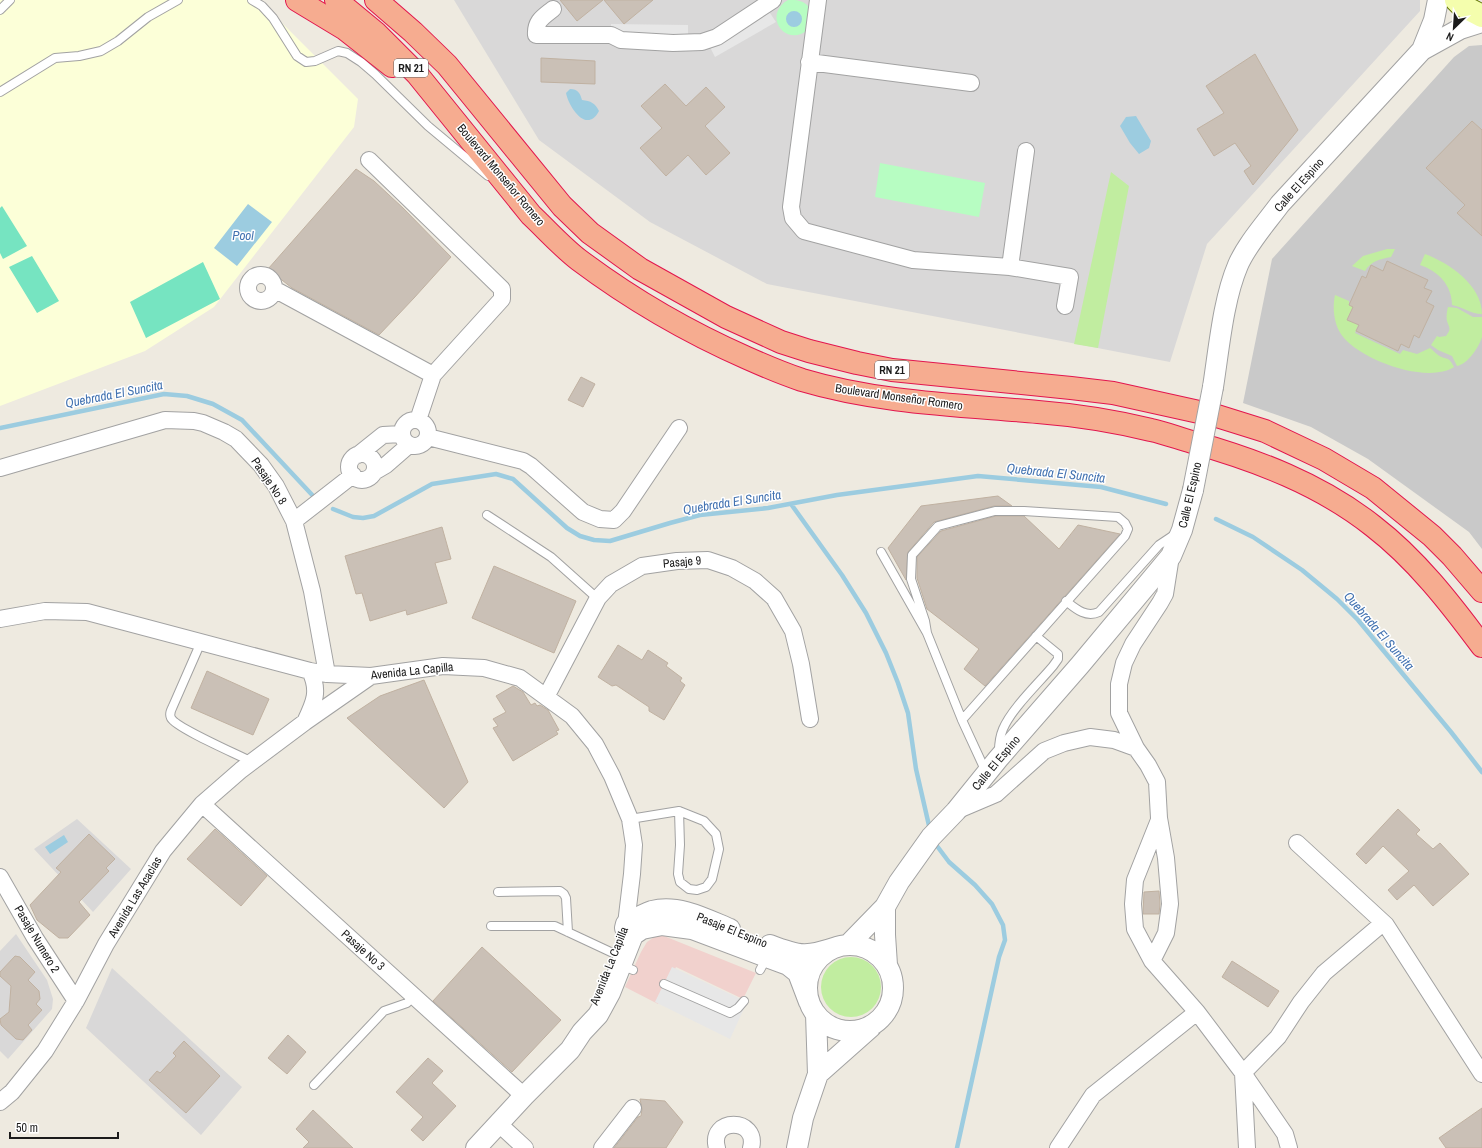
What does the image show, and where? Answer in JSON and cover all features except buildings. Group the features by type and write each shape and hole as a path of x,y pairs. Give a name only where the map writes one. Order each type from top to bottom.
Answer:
{"highway":[{"path":"296,0 345,29 392,66 459,126"},
{"name":"Boulevard Monseñor Romero","path":"336,0 356,15 417,74 531,215 577,258 629,294 695,333 727,349 801,380 838,389 934,404 1046,413 1119,423 1152,430 1231,453 1288,475 1348,508 1374,527 1424,574 1453,607 1482,646"},
{"name":"RN 21","path":"376,0 413,32 447,65 562,206 590,233 640,269 726,317 781,342 809,351 857,363 892,370 1113,393 1217,416 1265,431 1324,459 1373,488 1432,536 1466,571 1482,591"}],"main road":[{"path":"1456,0 1461,5 1482,16"}],"street":[{"path":"553,9 538,20 536,35 611,35 621,40 673,43 702,42 717,37 773,0"},
{"path":"818,0 791,207 793,218 804,231 914,260 1010,267 1070,277 1065,306"},
{"name":"Calle El Espino","path":"1422,50 1434,20 1438,0"},
{"name":"Calle El Espino","path":"843,946 885,907 914,859 931,838 956,811 1080,666 1172,556 1182,530 1193,490 1231,285 1243,256 1280,204 1422,50 1460,29 1482,22"},
{"path":"810,62 971,83"},
{"path":"1010,267 1026,151"},
{"path":"369,160 502,289 502,299 433,375 418,420"},
{"path":"274,290 433,375"},
{"name":"Pasaje No 8","path":"0,468 164,420 194,421 203,423 236,439 261,465 276,486 294,521 312,591 327,674"},
{"path":"428,437 422,445 413,446 405,439 383,435 352,460 350,464 350,472 356,478 364,480 386,464 405,439 404,426 406,422 410,420 418,420 426,425 428,429 428,437"},
{"path":"428,437 522,461 531,466 583,512 600,519 614,520 623,511 679,428"},
{"path":"358,455 367,455 373,460 375,464 374,472"},
{"path":"294,521 353,475"},
{"path":"1152,961 1166,933 1170,904 1166,858 1159,818 1157,782 1148,765 1136,748 1119,713 1119,684 1124,664 1133,644 1165,594 1172,556"},
{"name":"Pasaje 9","path":"546,697 598,598 611,584 642,566 677,561 708,560 732,568 755,581 774,598 793,631 801,664 810,719"},
{"name":"Avenida La Capilla","path":"0,620 46,611 87,612 310,671 327,674 371,676 443,666 484,668 520,678 572,716 595,744 612,776 630,819 634,845 623,963"},
{"path":"305,722 315,698 314,679 310,671"},
{"name":"Avenida Las Acacias","path":"0,1102 12,1092 45,1052 76,1001 106,944 163,851 202,804 252,762 305,722 371,676"},
{"path":"956,811 996,794 1044,752 1064,743 1090,737 1114,740 1136,748"},
{"name":"Pasaje No 3","path":"202,804 524,1096"},
{"path":"1159,818 1136,880 1133,904 1135,930 1152,961 1197,1012 1243,1073 1285,1134 1290,1148"},
{"path":"1297,843 1386,925 1482,1074"},
{"name":"Avenida La Capilla","path":"476,1148 524,1096 570,1050 582,1032 598,1015 604,1006 633,936 653,919 640,900 632,874"},
{"name":"Pasaje Numero 2","path":"0,877 76,1001"},
{"name":"Calle El Espino","path":"885,907 887,965"},
{"name":"Pasaje El Espino","path":"626,924 653,919 660,910 676,910 691,914 792,954 803,955 818,953 843,946"},
{"name":"Pasaje El Espino","path":"653,919 662,925 692,929 764,963 788,965 798,973 813,1008"},
{"path":"1247,1148 1243,1073 1278,1037 1301,1002 1324,973 1383,923"},
{"path":"797,1148 803,1118 818,1074 813,1008 807,986 811,970 823,954 843,946 863,947 871,950 882,958 892,975 894,983 893,998 884,1015 818,1074"},
{"path":"813,1008 826,1024 842,1030 856,1031 873,1025"},
{"path":"1058,1148 1093,1095 1197,1012"},
{"path":"602,1148 633,1108"},
{"path":"498,1124 525,1148"},
{"path":"717,1148 716,1140 719,1132 724,1127 732,1124 740,1126 749,1132 751,1138 751,1148"}],"lane":[{"path":"0,10 10,0"},
{"path":"0,92 55,58 79,56 101,51 118,42 148,17 178,0"},
{"path":"252,0 262,6 273,18 296,56 306,62 315,62 338,52 347,52 361,62 428,126 463,154 531,215"},
{"path":"927,634 925,621 911,579 912,554 938,526 995,511 1024,511 1118,518 1125,523 1128,529 1125,536 962,720"},
{"path":"487,515 550,557 598,598"},
{"path":"1066,601 1079,611 1088,614 1099,612 1159,545 1182,530"},
{"path":"881,552 927,634 962,720 993,766"},
{"path":"993,766 1002,730 1017,707 1054,666 1058,659 1058,654 1036,636"},
{"path":"200,642 173,706 170,714 171,719 183,728 252,762"},
{"path":"630,819 679,811 704,821 716,834 719,849 712,879 706,887 697,890 689,889 680,882 678,874 680,845 679,811"},
{"path":"498,892 560,891 566,898 568,932"},
{"path":"491,926 555,926 623,963"},
{"path":"664,984 730,1013 738,1008 744,1001"},
{"path":"314,1085 384,1011 407,1003 414,996"}],"shaded area":[{"path":"0,0 259,0 358,99 354,127 214,307 145,351 0,406"},
{"path":"454,0 1420,0 1420,11 1207,244 1170,362 767,284 650,222 539,140"},
{"path":"768,10 776,22 715,57 709,45"},
{"path":"611,24 688,25 688,37 611,34"},
{"path":"1482,45 1482,549 1469,532 1368,459 1311,427 1243,403 1272,259 1454,57 1469,46"},
{"path":"77,819 131,869 93,912 34,849"},
{"path":"16,934 47,980 53,999 52,1009 8,1059 0,1051 0,951"},
{"path":"659,934 756,973 743,999 676,967 658,1004 625,987 647,942"},
{"path":"672,967 747,1002 730,1039 655,1002"},
{"path":"112,968 242,1087 201,1135 86,1028"}],"green space":[{"path":"788,0 800,1 809,7 808,30 792,35 785,32 780,27 777,21 777,14 780,6"},
{"path":"880,163 985,183 979,217 875,197"},
{"path":"1111,172 1129,186 1098,348 1074,344"},
{"path":"2,206 27,246 3,259 0,253 0,208"},
{"path":"1387,249 1395,249 1391,257 1376,261 1365,271 1352,266 1363,256"},
{"path":"1425,254 1444,263 1462,276 1470,285 1481,303 1482,314 1474,313 1452,305 1450,291 1443,280 1433,271 1420,265"},
{"path":"32,256 59,301 37,313 9,267"},
{"path":"203,262 220,299 146,338 130,302"},
{"path":"1335,295 1349,301 1349,305 1353,307 1347,319 1358,325 1355,333 1400,354 1403,350 1417,354 1430,348 1441,357 1449,360 1454,367 1442,372 1428,373 1413,371 1396,368 1366,355 1353,347 1338,329 1334,312"},
{"path":"1448,307 1457,308 1473,317 1482,317 1482,337 1478,345 1469,359 1457,366 1452,356 1431,345 1437,336 1446,336 1449,331 1450,328 1447,321"},
{"path":"845,957 857,957 868,962 876,970 881,981 879,999 868,1012 857,1017 845,1017 834,1012 826,1004 821,993 821,981 826,970 834,962"}],"water":[{"path":"794,11 800,13 802,19 800,25 794,27 788,25 786,19 788,13"},
{"path":"570,89 578,92 582,100 590,102 596,106 599,111 594,117 589,120 579,116 571,105 566,93"},
{"path":"1136,116 1151,141 1149,148 1139,154 1130,143 1120,126 1126,117"},
{"name":"Pool","path":"248,204 272,222 237,266 214,248"},
{"path":"64,835 68,842 50,854 45,847"}],"waterway":[{"name":"Quebrada El Suncita","path":"0,428 164,394 187,396 213,404 242,420 315,498"},
{"name":"Quebrada El Suncita","path":"333,509 353,517 363,518 374,516 432,484 496,474 513,479 567,528 580,536 594,540 610,541 700,515 768,508 837,495 978,476 1101,487 1166,504"},
{"path":"791,504 842,575 866,613 886,653 908,713 916,769 930,830"},
{"name":"Quebrada El Suncita","path":"1216,519 1253,537 1302,570 1337,599 1358,620 1451,732 1482,772"},
{"path":"934,842 949,862 975,885 992,904 1003,925 1005,940 999,957 957,1148"}]}
